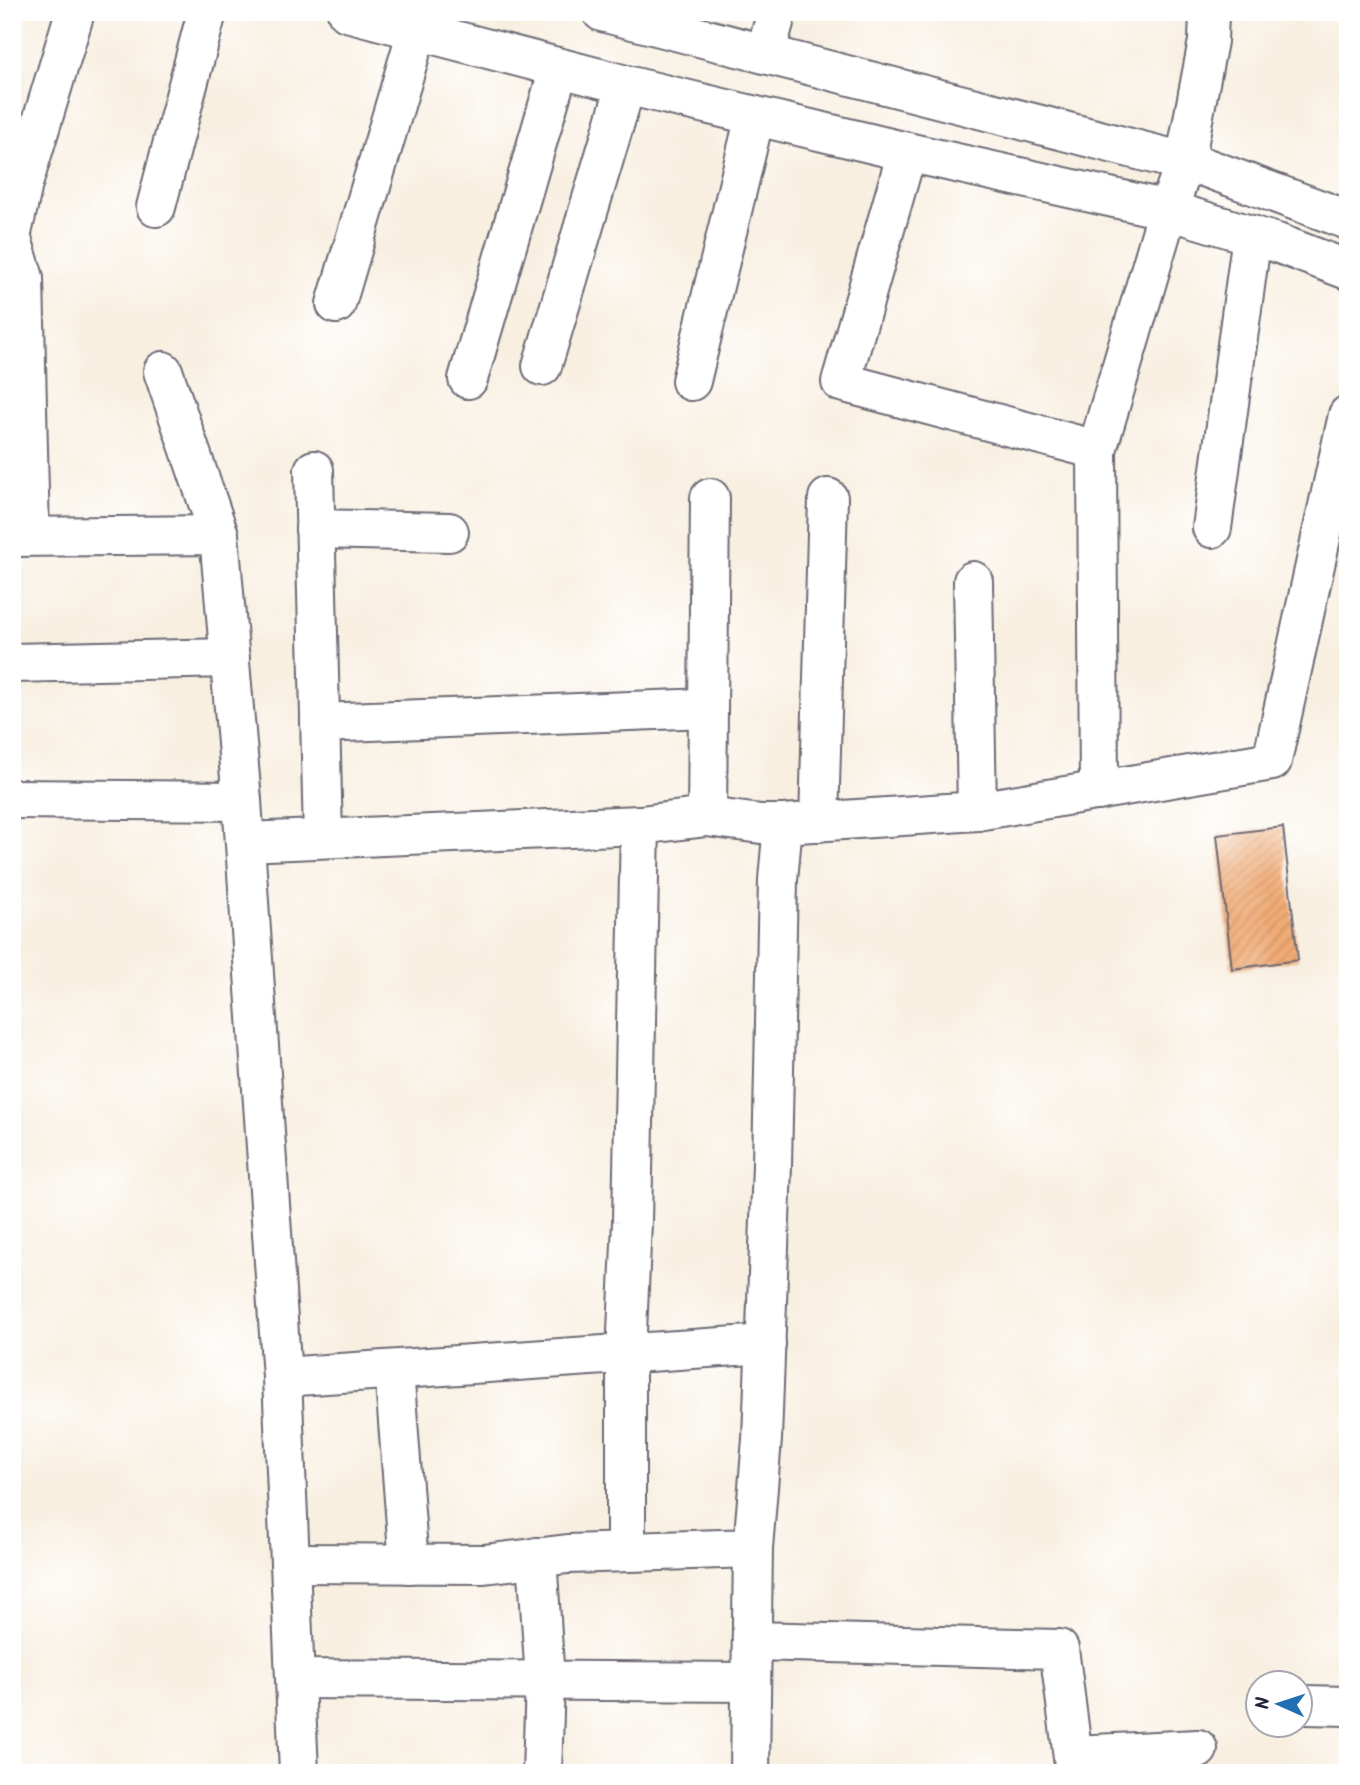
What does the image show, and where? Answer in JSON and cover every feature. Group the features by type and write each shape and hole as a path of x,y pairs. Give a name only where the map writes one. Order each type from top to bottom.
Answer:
{"street":[{"path":"12,233 18,183 75,12"},
{"path":"156,208 207,12"},
{"path":"347,12 626,85 907,152 1168,210 1252,235 1348,270"},
{"path":"603,12 647,18 765,54 1204,167 1348,220"},
{"path":"765,54 777,12"},
{"path":"1099,791 1097,450 1168,210 1185,162 1208,41 1209,12"},
{"path":"335,304 417,31"},
{"path":"468,379 559,68"},
{"path":"542,366 626,85"},
{"path":"691,381 755,116"},
{"path":"907,152 841,382 1097,450"},
{"path":"1212,528 1252,235"},
{"path":"12,239 24,278 21,537 219,535"},
{"path":"163,371 219,535 242,801 282,1377 299,1773"},
{"path":"245,842 640,825 707,817 761,824 977,811 1272,761 1348,415"},
{"path":"314,470 323,838"},
{"path":"707,817 710,498"},
{"path":"750,1773 753,1548 766,1345 778,880 801,823 828,498"},
{"path":"315,529 449,532"},
{"path":"973,581 977,811"},
{"path":"12,663 230,658"},
{"path":"320,723 708,708"},
{"path":"12,799 242,801"},
{"path":"626,1552 626,1354 632,1222 640,825"},
{"path":"282,1377 766,1345"},
{"path":"394,1370 409,1563"},
{"path":"290,1563 484,1564 568,1554 753,1548"},
{"path":"537,1557 545,1681 542,1773"},
{"path":"752,1641 1059,1649 1074,1764 1198,1749"},
{"path":"295,1679 751,1682"},
{"path":"1314,1705 1348,1706"}],"building":[{"path":"1283,827 1298,960 1232,969 1217,835"}]}
